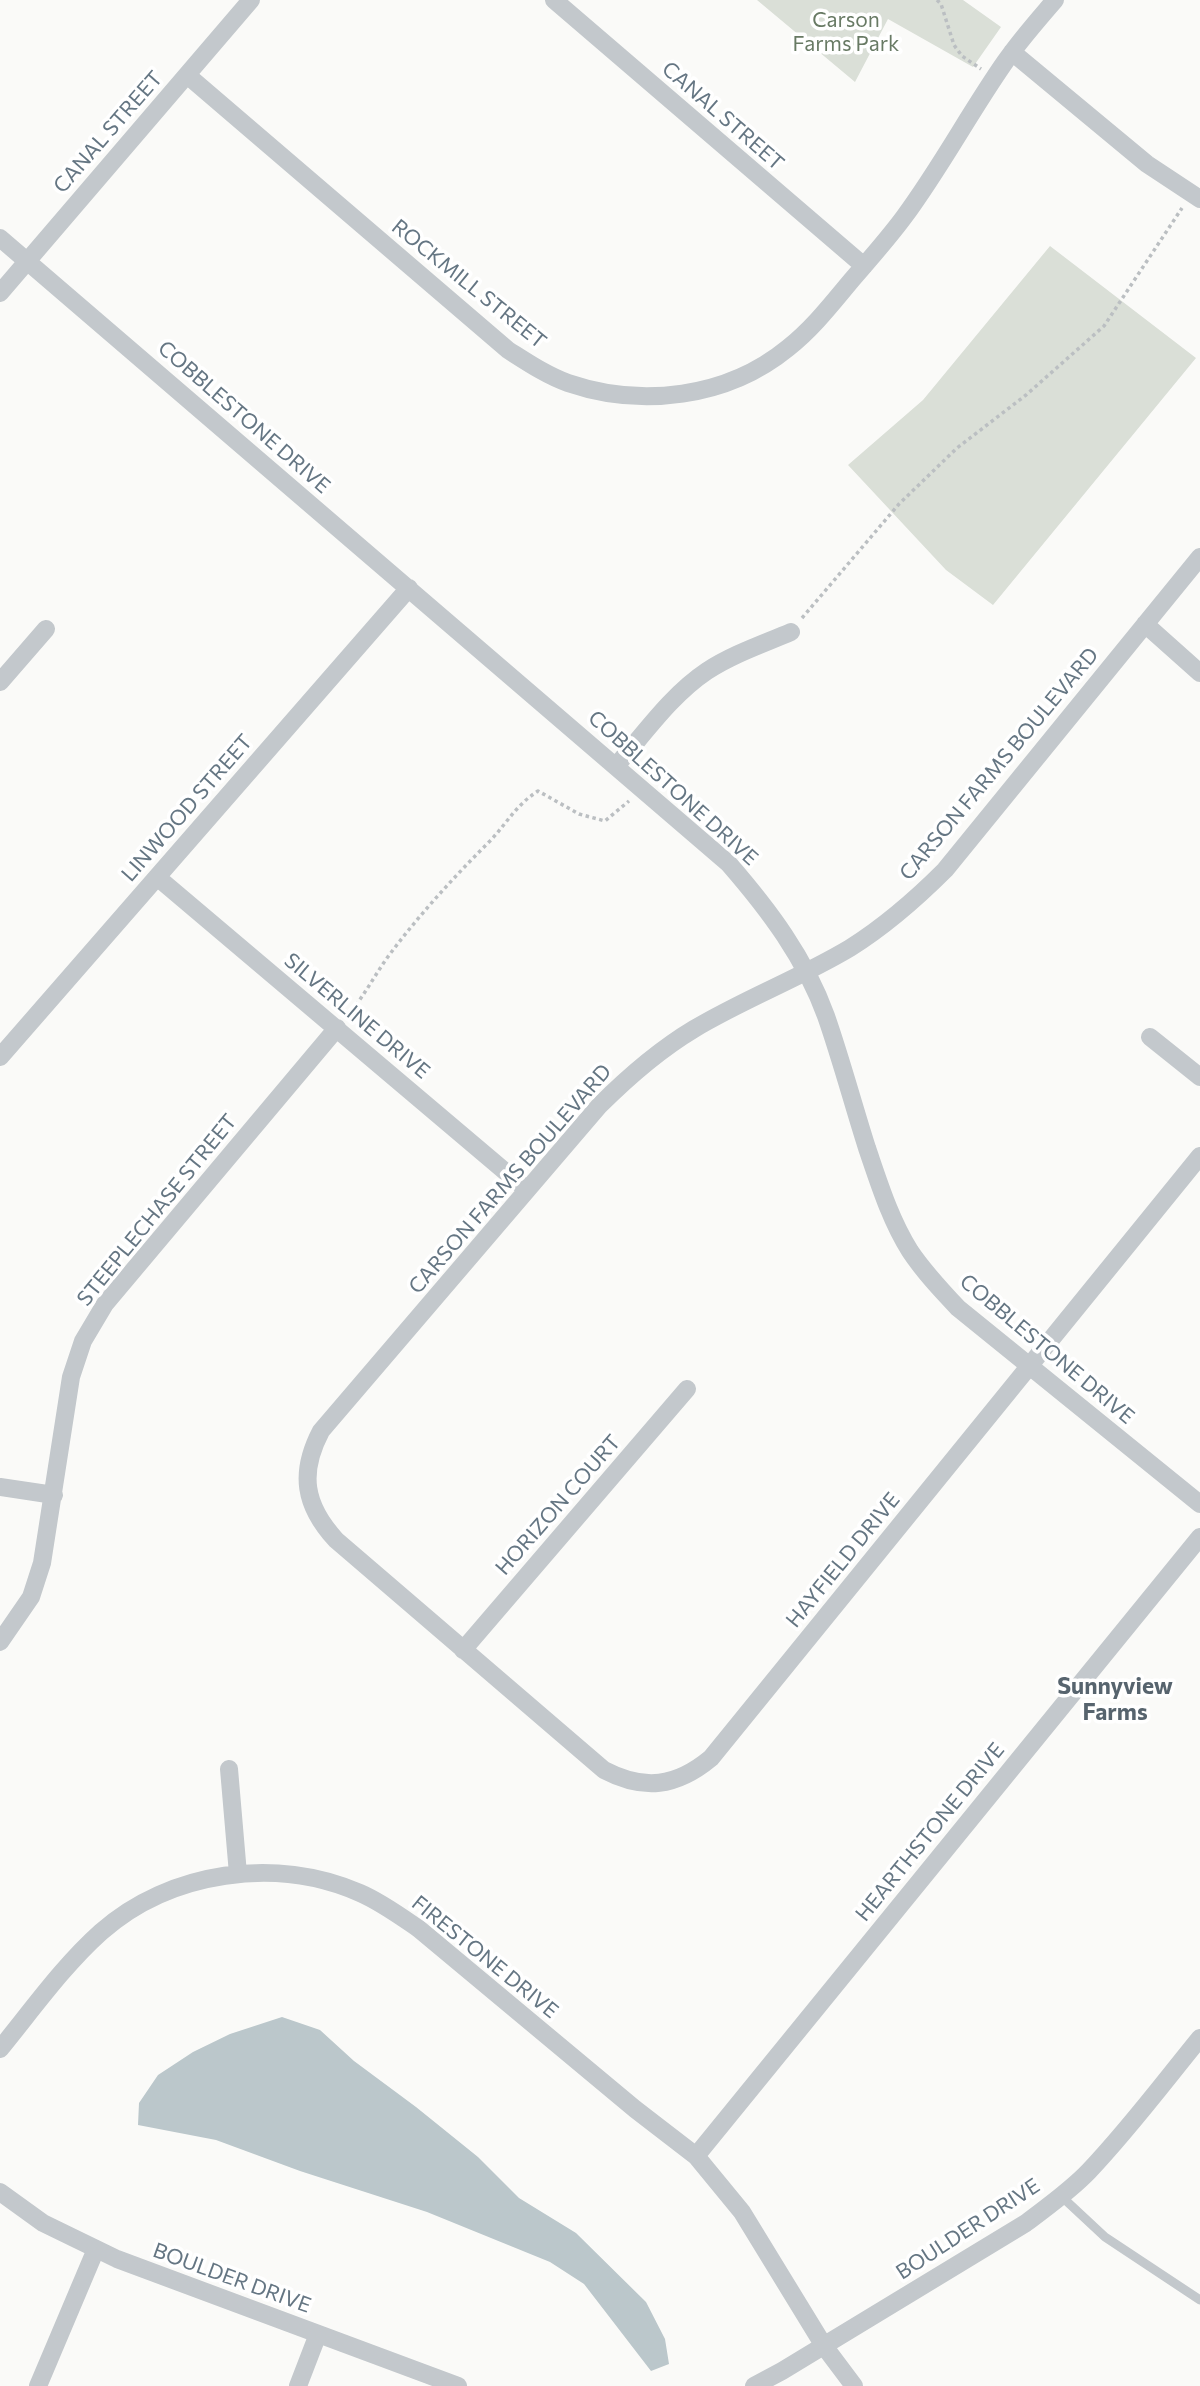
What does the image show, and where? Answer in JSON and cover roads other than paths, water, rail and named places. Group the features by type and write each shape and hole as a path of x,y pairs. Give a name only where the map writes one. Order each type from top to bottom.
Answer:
{"street":[{"name":"CANAL STREET","path":"0,293 251,0"},
{"name":"CANAL STREET","path":"554,0 864,266"},
{"name":"ROCKMILL STREET","path":"187,75 508,350 537,369 566,382 596,391 651,397 694,393 728,383 757,369 786,350 813,327 903,218 993,79 1055,0"},
{"path":"1012,52 1147,164 1196,196"},
{"name":"COBBLESTONE DRIVE","path":"0,237 729,864 759,898 806,971 825,1014 879,1186 892,1219 909,1250 958,1308 1200,1504"},
{"name":"CARSON FARMS BOULEVARD","path":"463,1650 321,1524 307,1488 307,1468 312,1448 321,1431 599,1106 625,1080 659,1052 695,1028 850,948 886,924 919,896 944,870 1200,557"},
{"name":"LINWOOD STREET","path":"0,1057 408,588"},
{"path":"1145,624 1200,673"},
{"path":"0,682 46,629"},
{"path":"616,766 680,693 705,672 733,656 792,632"},
{"name":"SILVERLINE DRIVE","path":"157,877 527,1190"},
{"name":"STEEPLECHASE STREET","path":"0,1642 31,1597 42,1563 71,1377 83,1341 105,1304 337,1028"},
{"path":"1150,1037 1200,1077"},
{"name":"HAYFIELD DRIVE","path":"463,1650 604,1770 621,1779 658,1784 678,1779 696,1770 711,1758 1200,1156"},
{"name":"HORIZON COURT","path":"463,1650 687,1390"},
{"path":"0,1487 54,1495"},
{"name":"HEARTHSTONE DRIVE","path":"696,2156 1200,1536"},
{"path":"229,1769 238,1874"},
{"name":"FIRESTONE DRIVE","path":"0,2049 80,1951 111,1924 158,1895 202,1880 260,1871 331,1882 359,1893 384,1905 419,1929 635,2109 696,2156 742,2212 824,2346 854,2386"},
{"name":"BOULDER DRIVE","path":"754,2386 1026,2223 1061,2196 1088,2172 1112,2145 1200,2038"},
{"name":"BOULDER DRIVE","path":"0,2192 43,2223 117,2259 458,2386"},
{"path":"38,2386 96,2249"},
{"path":"298,2386 318,2334"}],"lane":[{"path":"1061,2196 1105,2237 1200,2300"}],"district":[{"name":"Sunnyview Farms","path":"1115,1699"}],"park label":[{"name":"Carson Farms Park","path":"846,32"}]}
